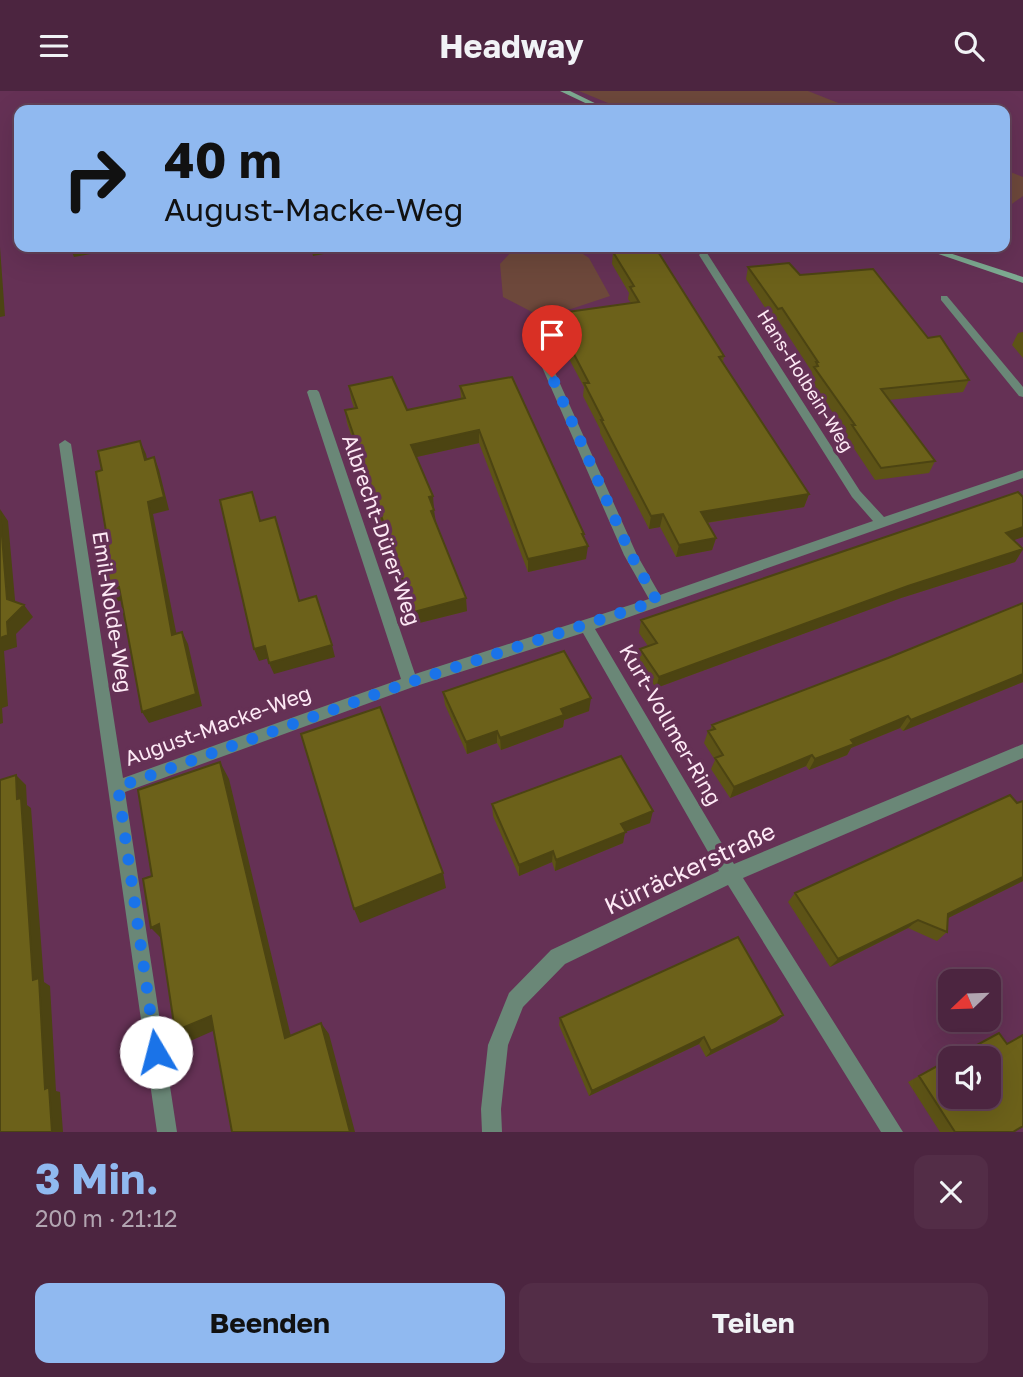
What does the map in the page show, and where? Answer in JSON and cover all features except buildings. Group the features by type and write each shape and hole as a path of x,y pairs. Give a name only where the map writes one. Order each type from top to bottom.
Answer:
{"main road":[{"path":"564,91 594,105"},
{"path":"938,252 1023,280"}],"street":[{"name":"Hans-Holbein-Weg","path":"704,255 856,494 882,523"},
{"path":"944,298 1023,394"},
{"path":"530,328 631,555 657,601"},
{"name":"Albrecht-Dürer-Weg","path":"313,392 410,682"},
{"name":"Emil-Nolde-Weg","path":"65,444 118,787"},
{"name":"Kurt-Vollmer-Ring","path":"893,1132 731,875 586,626 1023,474"},
{"name":"August-Macke-Weg","path":"167,1132 118,787 410,682 586,626"},
{"name":"Kürräckerstraße","path":"492,1132 491,1108 498,1045 516,1000 558,957 731,875 1023,751"}],"shaded area":[{"path":"579,91 808,91 843,105 613,105"},
{"path":"1010,172 1023,177 1023,196 1010,205"},
{"path":"511,252 580,252 589,258 610,296 571,309 534,313 503,297 500,264"}],"route":[{"path":"156,1052 118,787 410,682 657,601 640,576 552,377"}]}
